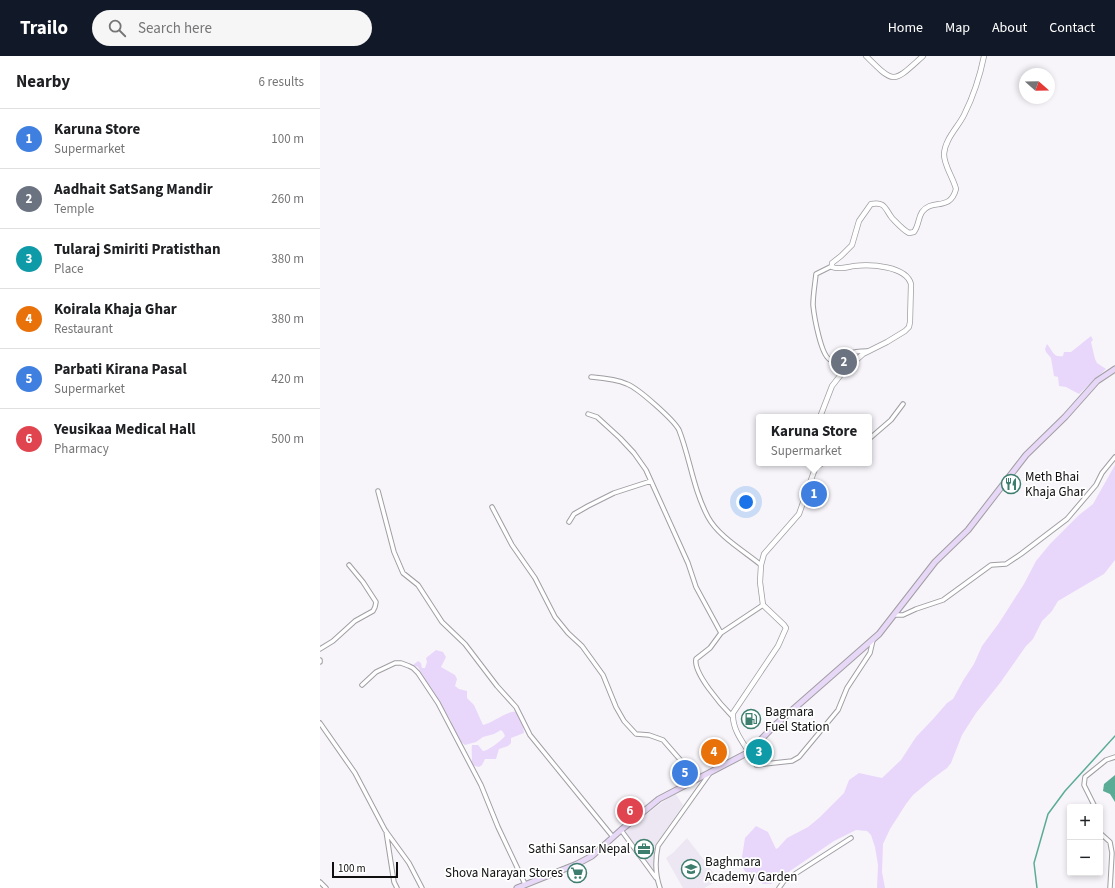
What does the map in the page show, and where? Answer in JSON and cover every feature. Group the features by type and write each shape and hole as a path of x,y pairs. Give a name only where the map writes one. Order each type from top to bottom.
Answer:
{"main road":[{"path":"517,888 587,859 659,799 749,752 773,727 873,639 894,615 935,562 968,530 1026,455 1065,417 1097,381 1115,369"}],"street":[{"path":"866,56 885,74 896,78 923,56"},
{"path":"867,351 853,352 832,360 824,353 817,328 813,304 816,274 832,266 833,261 841,256 852,245 859,221 871,204 882,204 887,208 892,217 909,232 914,232 922,212 927,207 949,202 953,199 956,189 947,168 944,154 948,142 964,116 982,66 984,56"},
{"path":"821,414 828,396 843,372 867,351 887,342 905,331 909,327 910,322 910,279 899,271 881,266 856,266 838,269 832,266"},
{"path":"591,377 628,384 646,397 671,421 678,429 696,487 708,517 716,529 761,565"},
{"path":"872,437 891,420 903,404"},
{"path":"588,414 597,417 620,438 634,453 646,470 688,563 696,587 721,633"},
{"path":"894,615 903,616 922,607 943,600 991,565 1006,564 1021,554 1067,519 1096,485 1102,472 1115,457"},
{"path":"732,716 778,646 785,631 786,628 784,625 763,605 760,582 761,565 766,550 799,514 816,466"},
{"path":"814,470 819,466"},
{"path":"569,522 574,514 608,496 651,482"},
{"path":"378,491 394,552 403,573 418,585 442,622 465,644 516,707 530,735 613,837"},
{"path":"492,507 512,545 535,578 555,617 568,633 582,646 603,675 616,707 624,721 636,734 649,735 663,740 697,780"},
{"path":"320,649 333,641 355,622 373,611 375,607 376,602 363,582 349,565"},
{"path":"763,605 721,633 710,648 696,659 696,664 710,691 732,716 737,733 756,765 792,761 799,757 838,710 847,688 870,653 873,639"},
{"path":"362,684 376,672 394,663 401,663 409,666 418,673 438,704 480,784 525,884"},
{"path":"320,722 355,772 385,830 409,863 422,888"},
{"path":"1093,804 1084,786 1085,777 1106,760 1115,758"},
{"path":"656,878 656,856 658,846 711,772"},
{"path":"385,830 394,882 397,888"},
{"path":"621,830 656,878 660,888"},
{"path":"1103,836 1110,842 1112,853 1114,871 1110,888"},
{"path":"779,888 784,881 851,838"},
{"path":"320,882 326,888"}],"shaded area":[{"path":"1091,336 1093,340 1091,342 1095,359 1097,363 1106,369 1079,394 1066,387 1059,386 1058,377 1054,376 1051,358 1045,349 1047,344 1055,355 1063,356 1064,352 1071,352"},
{"path":"1115,465 1115,560 1104,574 1058,601 1052,611 1042,621 1033,639 1026,646 1000,683 976,713 962,735 951,763 947,768 913,795 906,804 890,829 883,844 882,872 885,888 877,888 878,865 871,835 867,831 856,830 834,841 771,884 763,884 750,876 744,870 741,863 745,838 756,826 768,832 776,849 787,838 808,827 819,818 844,793 849,780 859,773 882,778 901,760 916,737 947,703 953,699 974,664 982,646 1024,584 1036,561 1050,544 1079,515 1093,504"},
{"path":"436,650 443,652 446,657 441,667 455,675 457,679 455,686 459,689 467,691 467,698 474,705 483,725 509,713 516,712 523,727 524,733 511,738 511,743 508,746 499,749 496,759 485,759 479,767 471,765 472,745 478,745 483,751 485,751 505,736 501,730 483,737 476,742 465,745 461,742 452,730 451,721 418,667 413,665 418,661 421,663 422,668 425,668 427,662 426,658"},
{"path":"1115,775 1115,802 1110,794 1103,791 1104,784"},
{"path":"675,793 683,805 655,846 653,869 650,869 633,847 625,830"},
{"name":"Baghmara Academy Garden","path":"687,838 719,880 704,888 683,888 666,858"}],"waterway":[{"path":"1037,888 1034,863 1048,814 1065,791 1115,736"}],"place":[{"name":"Aadhait SatSang Mandir","path":"844,362"},
{"name":"Meth Bhai Khaja Ghar","path":"1011,484"},
{"name":"Karuna Store","path":"814,494"},
{"name":"Bagmara Fuel Station","path":"751,719"},
{"name":"Koirala Khaja Ghar","path":"714,752"},
{"name":"Tularaj Smiriti Pratisthan","path":"759,752"},
{"name":"Parbati Kirana Pasal","path":"685,773"},
{"name":"Yeusikaa Medical Hall","path":"630,811"},
{"name":"Sathi Sansar Nepal","path":"644,849"},
{"name":"Baghmara Academy Garden","path":"691,869"},
{"name":"Shova Narayan Stores","path":"577,873"}]}
